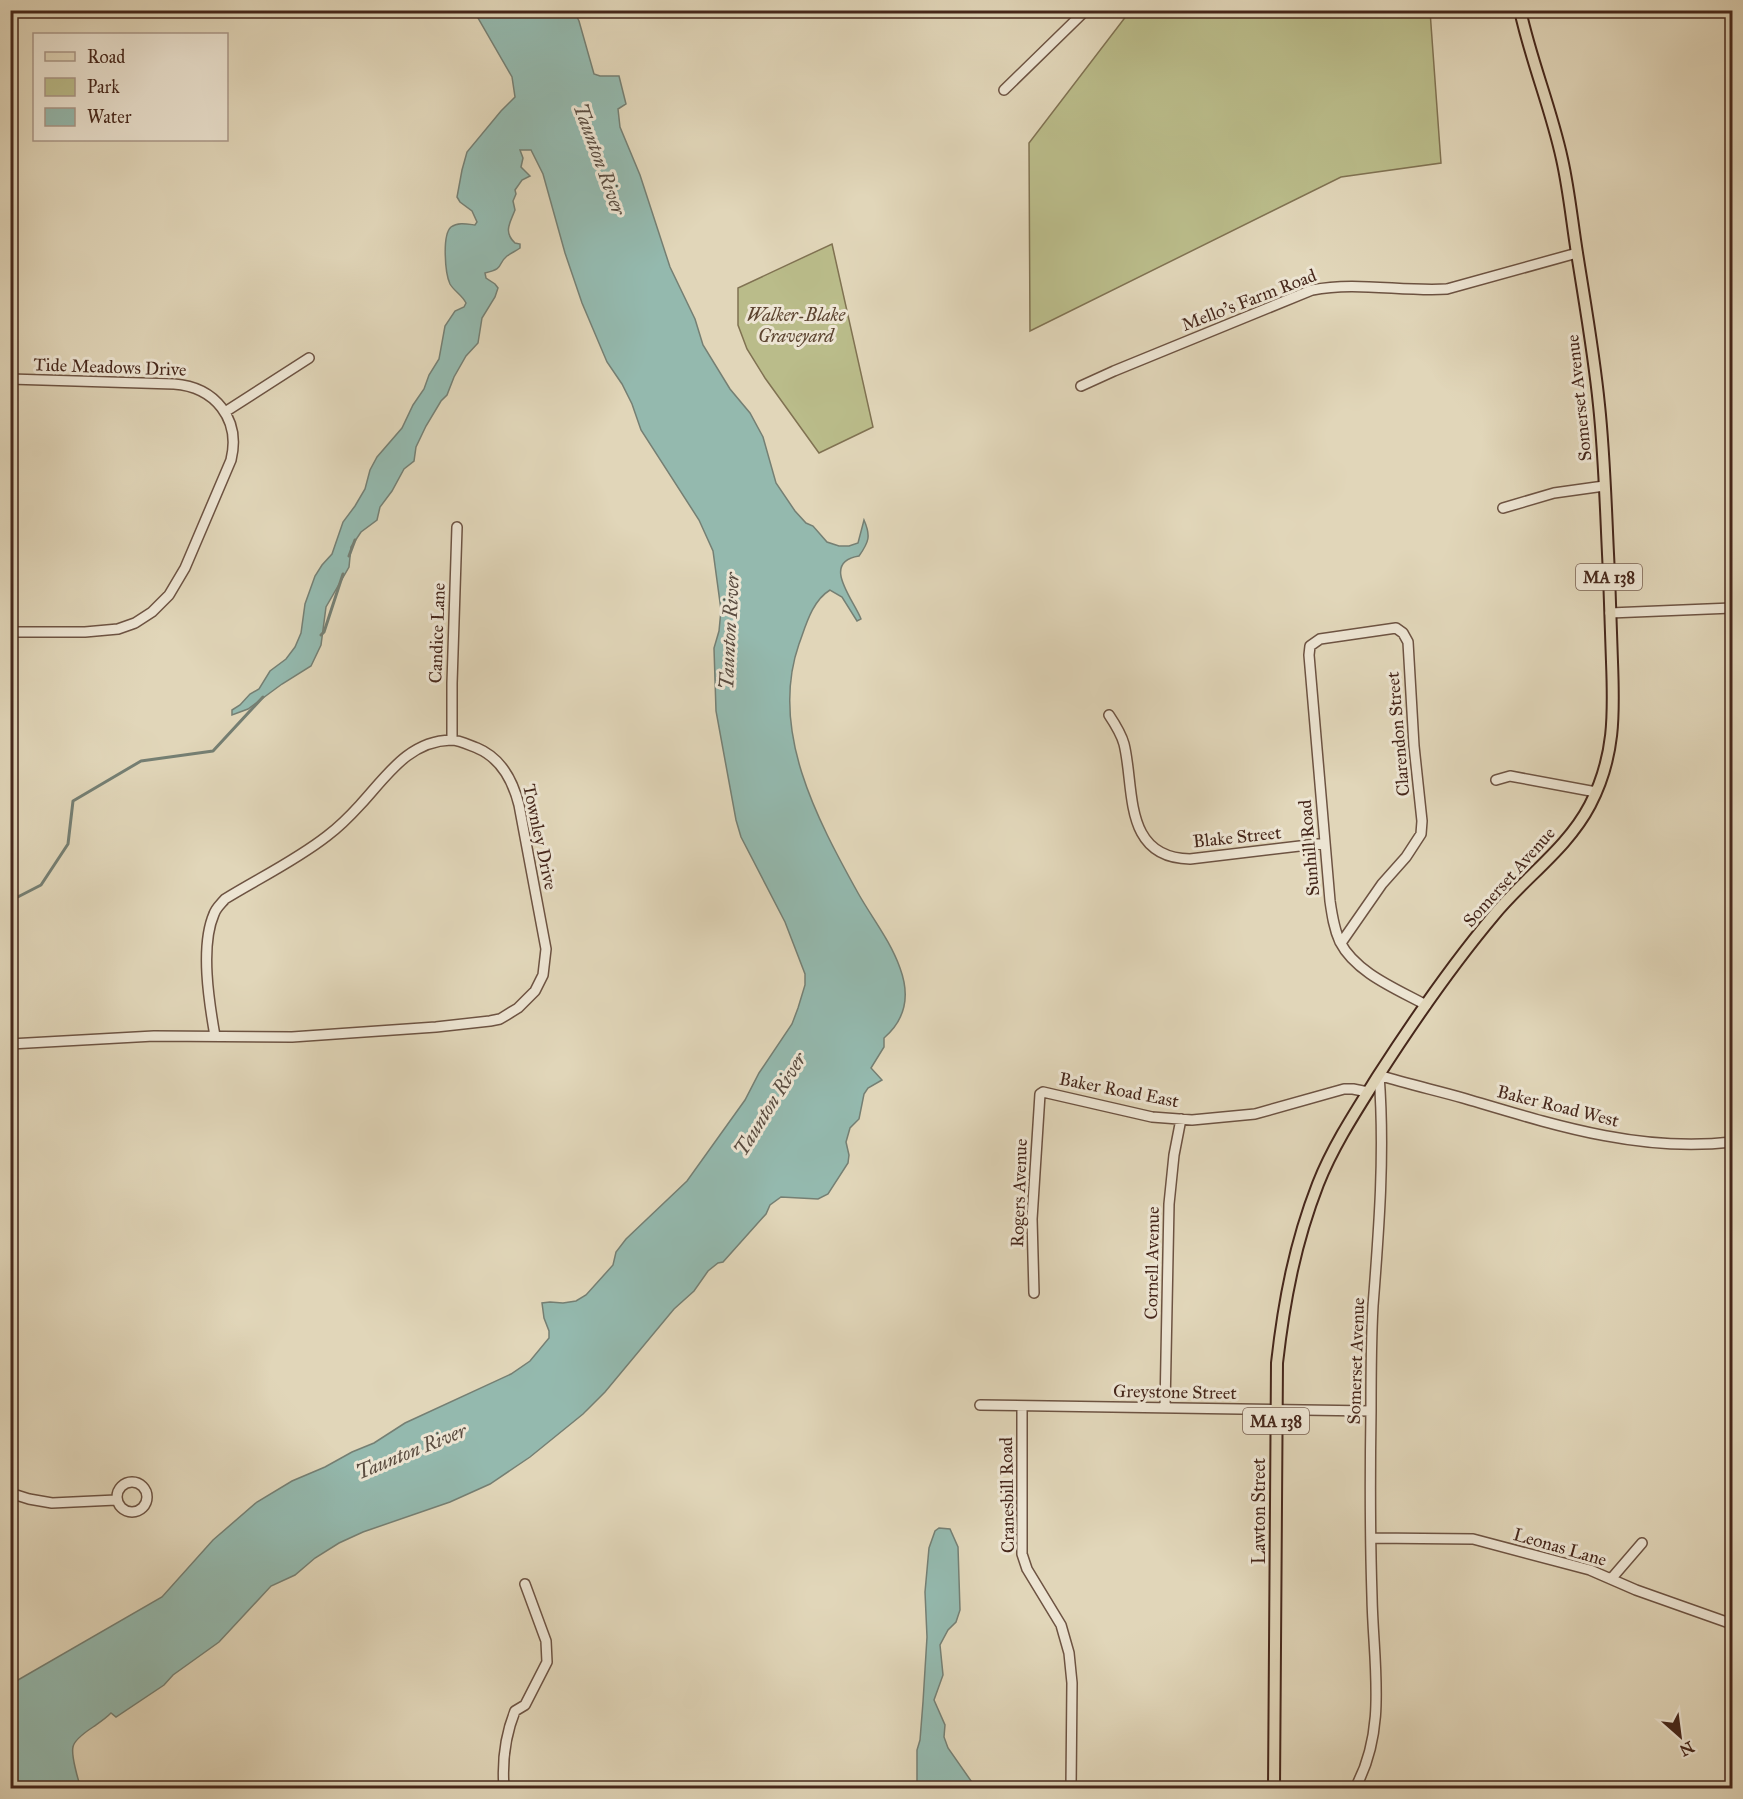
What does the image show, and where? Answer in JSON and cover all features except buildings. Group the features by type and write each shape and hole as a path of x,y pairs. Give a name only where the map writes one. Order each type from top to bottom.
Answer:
{"main road":[{"name":"Somerset Avenue","path":"1379,1075 1426,1005 1494,914 1554,853 1590,806 1607,762 1613,730 1614,703 1604,486 1595,371 1562,159 1520,10"},
{"name":"Lawton Street","path":"1274,1788 1276,1410 1277,1363 1282,1313 1290,1273 1319,1181 1335,1147 1379,1075"}],"street":[{"path":"1004,90 1086,10"},
{"name":"Mello's Farm Road","path":"1081,386 1312,290 1329,286 1447,289 1577,253"},
{"path":"10,632 85,632 118,629 135,624 161,604 186,568 231,460 233,434 225,412 309,358"},
{"name":"Tide Meadows Drive","path":"10,379 185,385 195,387 205,393 215,400 225,412"},
{"path":"1503,508 1554,493 1604,486"},
{"name":"Candice Lane","path":"452,740 457,527"},
{"path":"1610,613 1732,608"},
{"name":"Clarendon Street","path":"1312,643 1323,638 1392,628 1403,633 1408,642 1414,746 1422,821 1421,834 1406,857 1382,884 1341,943"},
{"name":"Sunhill Road","path":"1312,643 1309,655 1325,843 1330,901 1337,933 1351,957 1367,971 1426,1005"},
{"name":"Blake Street","path":"1109,715 1125,746 1131,802 1137,823 1146,839 1161,852 1180,859 1190,859 1325,843"},
{"path":"214,1036 207,954 210,929 217,908 230,896 285,865 328,836 407,755 427,745 452,740"},
{"name":"Townley Drive","path":"10,1044 139,1037 292,1037 435,1027 500,1019 519,1008 535,991 543,975 546,949 516,792 507,774 492,757 481,750 452,740"},
{"path":"1496,780 1510,776 1596,792"},
{"name":"Baker Road West","path":"1379,1075 1598,1135 1689,1145 1732,1142"},
{"name":"Somerset Avenue","path":"1355,1788 1372,1744 1377,1710 1372,1612 1371,1412 1372,1324 1380,1218 1382,1132 1379,1075"},
{"name":"Baker Road East","path":"1040,1094 1043,1092 1152,1117 1207,1119 1255,1114 1344,1089 1368,1092"},
{"name":"Rogers Avenue","path":"1034,1293 1032,1219 1040,1094"},
{"name":"Cornell Avenue","path":"1165,1408 1169,1204 1181,1119"},
{"name":"Greystone Street","path":"980,1405 1371,1412"},
{"name":"Cranesbill Road","path":"1022,1406 1022,1554 1027,1569 1061,1625 1069,1653 1072,1683 1071,1788"},
{"path":"10,1493 35,1501 52,1503 116,1500"},
{"name":"Leonas Lane","path":"1371,1538 1473,1539 1590,1570 1636,1590 1732,1624"},
{"path":"1611,1579 1642,1543"},
{"path":"504,1788 503,1760 514,1711 525,1705 547,1662 546,1641 525,1584"}],"green space":[{"path":"1130,11 1430,11 1441,163 1341,177 1030,331 1029,143"},
{"name":"Walker-Blake Graveyard","path":"832,244 873,427 819,453 747,349 738,325 738,288"}],"water":[{"name":"Taunton River","path":"474,11 574,11 594,74 619,76 626,104 618,109 620,127 640,175 670,267 695,319 703,345 730,389 750,413 763,437 776,483 795,511 827,542 839,546 858,543 864,520 868,530 867,543 859,556 848,560 842,566 841,574 847,592 861,619 857,621 842,597 830,590 819,600 810,614 799,644 791,676 790,709 794,741 813,804 842,865 896,958 905,988 904,1006 897,1023 884,1038 884,1047 871,1068 882,1080 868,1088 864,1094 859,1119 850,1128 846,1142 848,1163 828,1194 818,1199 781,1197 770,1205 766,1214 723,1262 708,1271 694,1291 674,1309 605,1392 583,1414 530,1457 490,1484 450,1502 363,1532 339,1543 315,1558 295,1575 271,1586 219,1642 173,1675 164,1685 116,1717 111,1713 78,1739 73,1751 81,1788 11,1788 11,1684 162,1597 213,1540 257,1502 292,1481 374,1443 405,1423 511,1374 530,1361 549,1338 542,1303 576,1301 586,1295 613,1265 616,1252 626,1239 687,1181 745,1100 759,1073 792,1024 805,985 805,974 785,922 741,837 736,820 716,711 714,648 719,631 721,610 713,551 699,520 641,430 622,384 607,362 582,303 565,253 543,174 531,150 520,150 523,158 521,167 530,176 522,180 515,190 513,201 515,210 508,231 511,239 520,244 520,248 507,256 498,268 485,273 486,278 498,288 482,318 478,343 466,356 447,395 426,426 416,447 414,461 404,469 380,507 377,520 361,532 351,547 349,567 326,607 321,645 311,666 248,709 232,715 232,710 259,689 270,671 286,659 295,647 301,633 305,604 315,576 332,554 343,522 365,489 370,470 377,457 402,428 424,389 439,359 445,326 455,311 464,307 466,303 450,284 445,254 446,238 451,227 460,224 475,225 477,222 472,211 457,197 462,170 467,152 515,97 512,77"},
{"path":"939,1528 950,1529 958,1547 960,1610 956,1622 948,1630 940,1645 943,1675 934,1700 945,1725 944,1737 948,1748 976,1788 917,1788 917,1750 920,1740 927,1637 925,1592 929,1548 935,1531"}],"waterway":[{"path":"349,556 355,540"},
{"path":"321,635 324,632 343,574"},
{"path":"10,901 41,885 68,844 73,801 141,761 213,751 263,697"}]}
